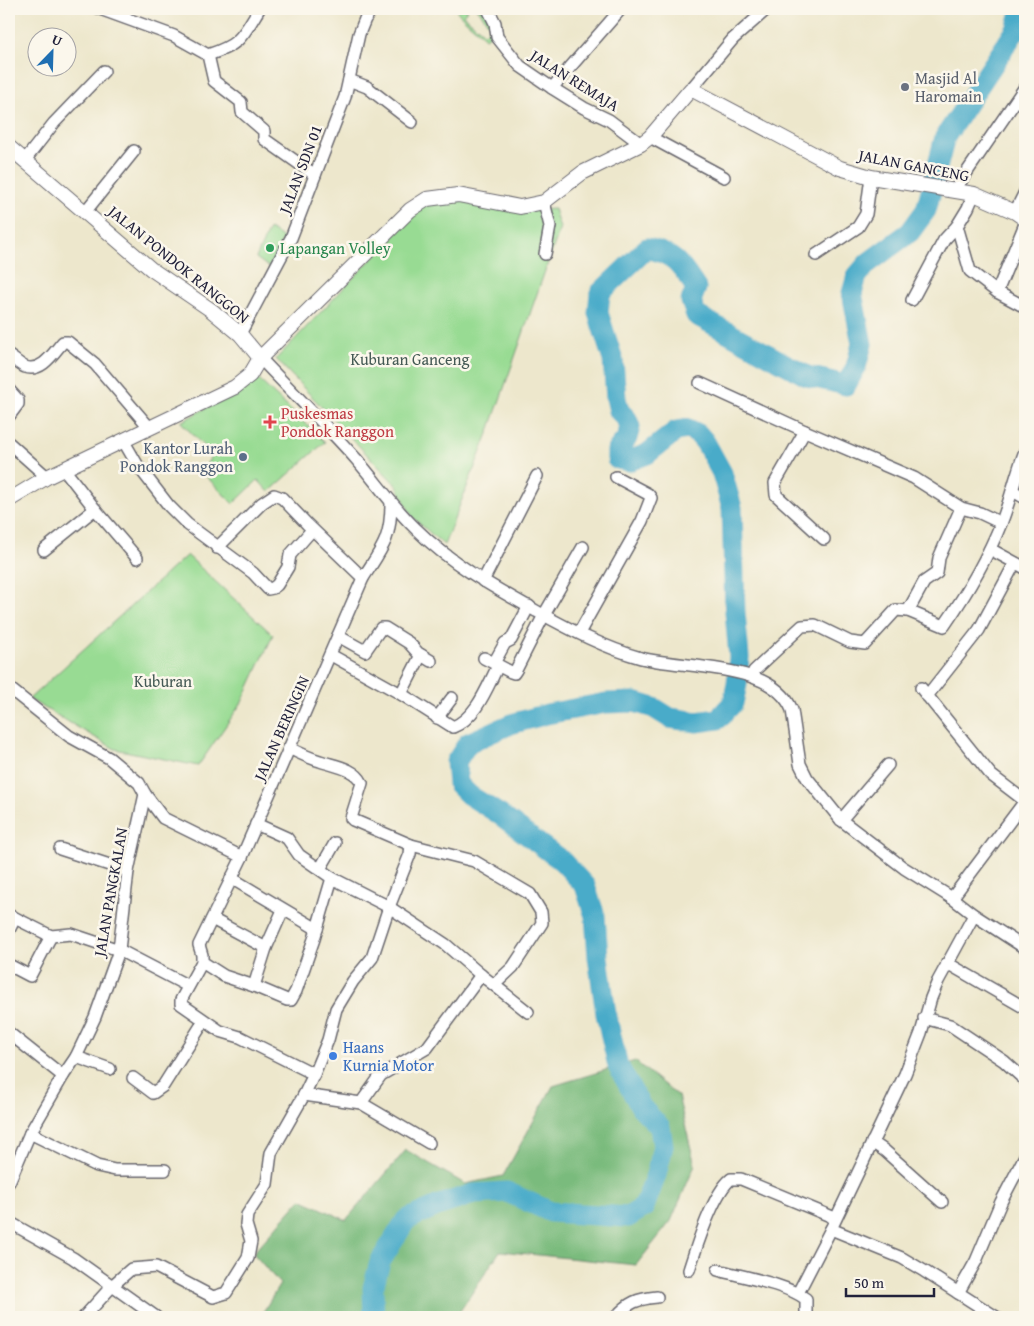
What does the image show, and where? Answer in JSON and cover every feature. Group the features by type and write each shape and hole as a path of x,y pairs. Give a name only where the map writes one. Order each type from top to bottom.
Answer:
{"street":[{"path":"208,56 229,48 242,37 259,9"},
{"name":"JALAN SDN 01","path":"240,334 290,238 345,97 359,34 365,19 372,9"},
{"name":"JALAN REMAJA","path":"489,9 496,23 496,37 520,66 552,88 609,120 724,177"},
{"path":"552,88 621,9"},
{"path":"9,500 47,477 235,387 250,376 260,358 410,210 427,199 458,195 520,207 544,202 582,173 646,140 732,39 767,9"},
{"path":"106,10 174,36 208,56 214,81 241,102 242,112 264,131 264,139 315,175"},
{"path":"24,160 54,123 104,71"},
{"path":"349,80 367,87 412,122"},
{"path":"954,191 1025,86"},
{"name":"JALAN GANCENG","path":"691,89 840,168 871,177 974,194 1020,215"},
{"name":"JALAN PONDOK RANGGON","path":"9,147 151,269 211,310 240,334 260,358"},
{"path":"85,212 134,151"},
{"path":"816,255 858,227 866,214 871,177"},
{"path":"1020,215 1025,192"},
{"path":"912,300 944,240 957,226 974,194"},
{"path":"544,202 550,226 545,254"},
{"path":"997,292 1025,224"},
{"path":"957,226 970,271 997,292 1025,306"},
{"path":"9,356 26,368 36,367 44,365 63,342 68,342 95,364 149,427"},
{"path":"260,358 357,461 416,530 483,581 544,615 618,652 670,664 750,675 773,686 789,704 800,764 807,778 841,820 904,868 952,898 974,915 1023,942"},
{"path":"700,383 914,478 961,508 980,513 1001,522"},
{"path":"9,390 18,400 18,404 9,416"},
{"path":"806,431 775,483 776,496 824,539"},
{"path":"122,440 138,466 169,506 187,524 217,548 253,573 264,586 271,589 277,585 288,567 290,555 312,530"},
{"path":"9,443 47,477"},
{"path":"750,675 802,626 815,625 850,642 865,644 896,610 908,611 944,626 968,592 990,549 1013,491 1025,451"},
{"path":"64,469 95,510 137,558"},
{"path":"483,581 537,476"},
{"path":"579,633 642,521 651,498 648,494 616,477"},
{"path":"1013,491 1025,498"},
{"path":"217,548 262,503 274,495 282,498 312,530 363,578"},
{"name":"JALAN BERINGIN","path":"202,962 199,945 242,857 363,578 387,538 391,503"},
{"path":"908,611 924,582 937,573 940,558 961,508"},
{"path":"44,550 95,510"},
{"path":"492,662 511,672 516,670 544,615 583,547"},
{"path":"952,898 1025,801 990,775 924,692 979,630 1020,565 990,549"},
{"path":"331,655 401,694 453,727 471,715 492,662 505,643 511,640 528,606"},
{"path":"338,636 365,651 377,632 381,628 385,628 409,643 426,658 401,694"},
{"path":"9,688 69,736 109,758 139,783 163,818 242,857"},
{"path":"438,718 452,698"},
{"path":"289,748 356,775 362,783 351,818 353,820 411,845 474,862 530,894 541,912 542,922 513,967 494,985"},
{"path":"841,820 888,765"},
{"name":"JALAN PANGKALAN","path":"9,1182 30,1133 76,1057 95,1017 119,950 128,870 145,794"},
{"path":"256,824 286,838 299,855 332,878 389,906 445,944 528,1012"},
{"path":"320,870 335,843"},
{"path":"84,1317 113,1285 131,1269 156,1267 213,1297 226,1293 248,1258 252,1241 246,1224 247,1215 267,1184 271,1153 314,1074 328,1040 336,1009 353,980 372,958 389,906 410,854 411,845"},
{"path":"60,850 128,870"},
{"path":"231,878 283,910 315,934"},
{"path":"314,1074 240,1037 220,1031 181,1004 181,1000 202,962 224,976 291,1000 296,991 332,878"},
{"path":"254,986 266,948 283,910"},
{"path":"798,1293 905,1074 921,1033 931,998 946,963 974,915"},
{"path":"9,930 12,917 50,936 71,934 90,939 119,950 188,986"},
{"path":"212,919 266,948"},
{"path":"9,965 30,976 50,936"},
{"path":"946,963 1025,1008"},
{"path":"361,1103 380,1075 427,1048 481,975"},
{"path":"924,1018 950,1025 1004,1061 1025,1080"},
{"path":"133,1078 153,1093 163,1086 204,1021"},
{"path":"9,1033 64,1076"},
{"path":"76,1057 110,1069"},
{"path":"304,1095 361,1103 429,1143"},
{"path":"30,1133 97,1166 115,1170 165,1170"},
{"path":"872,1142 885,1151 942,1202"},
{"path":"958,1293 976,1261 1001,1202 1025,1156"},
{"path":"689,1270 703,1229 724,1186 731,1179 741,1179 902,1258 996,1317"},
{"path":"9,1222 73,1258 156,1317"},
{"path":"718,1270 755,1279 798,1293 806,1299 806,1317"},
{"path":"616,1317 626,1306 641,1298 657,1298"}],"green space":[{"path":"468,9 463,15 485,34 490,26 476,9 484,9 494,24 490,35 485,38 459,14 456,10"},
{"name":"Kuburan Ganceng","path":"470,199 518,211 554,209 560,228 489,431 444,545 412,517 397,486 276,359 423,205"},
{"name":"Lapangan Volley","path":"269,229 284,238 270,268 256,258"},
{"path":"258,379 325,442 269,492 258,480 233,504 202,472 212,455 181,422"},
{"name":"Kuburan","path":"187,555 273,635 242,702 198,766 115,749 29,699"},
{"path":"635,1061 678,1096 695,1165 671,1221 636,1265 500,1251 456,1317 260,1317 280,1284 253,1253 301,1199 346,1220 406,1150 465,1184 503,1176 553,1086"}],"waterway":[{"path":"374,1317 373,1288 380,1262 406,1220 437,1206 473,1194 507,1192 551,1212 628,1217 644,1207 656,1175 663,1146 660,1127 641,1107 618,1066 606,1014 598,957 595,916 585,886 562,861 499,814 469,795 458,784 456,762 468,743 511,724 547,714 606,703 634,702 654,708 670,718 697,722 718,719 733,703 737,684 739,657 735,612 732,508 722,473 705,442 698,434 688,429 676,431 647,454 629,461 617,459 617,450 627,438 630,427 627,419 619,411 616,398 613,360 598,313 600,293 647,248 657,251 671,257 686,273 696,288 691,301 696,315 807,376 846,385 856,367 862,344 852,293 857,276 868,263 910,232 926,210 945,137 1016,30 1022,9"}],"place":[{"name":"Masjid Al Haromain","path":"905,87"},
{"name":"Lapangan Volley","path":"270,248"},
{"name":"Puskesmas Pondok Ranggon","path":"270,422"},
{"name":"Kantor Lurah Pondok Ranggon","path":"243,457"},
{"name":"Haans Kurnia Motor","path":"333,1056"}]}
